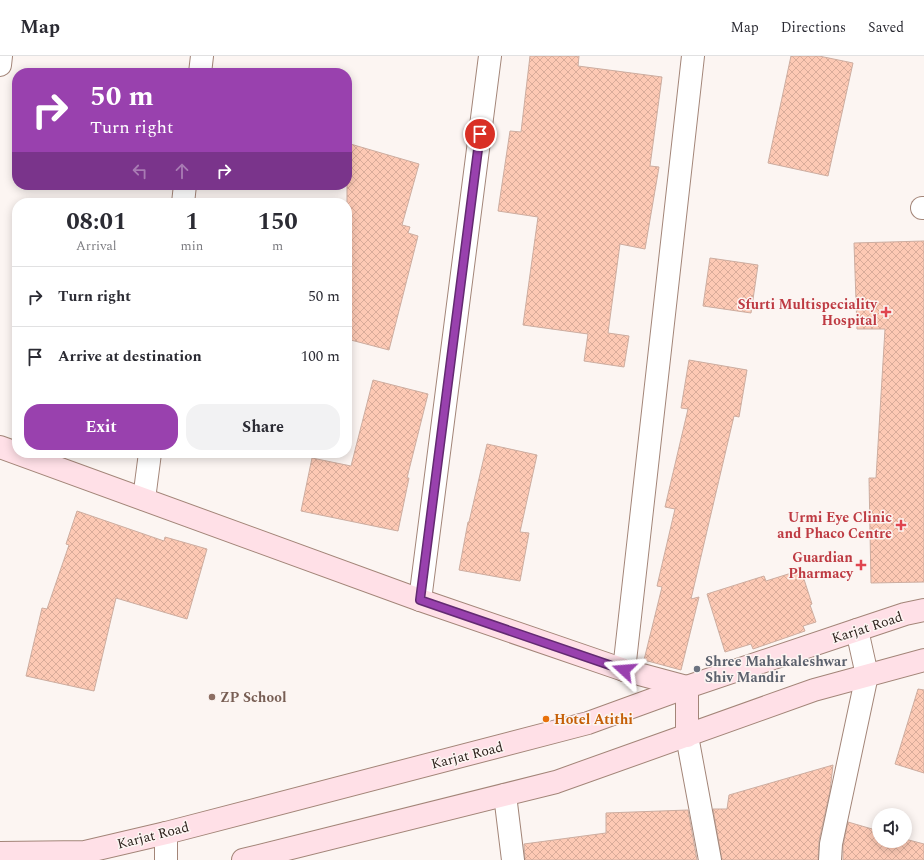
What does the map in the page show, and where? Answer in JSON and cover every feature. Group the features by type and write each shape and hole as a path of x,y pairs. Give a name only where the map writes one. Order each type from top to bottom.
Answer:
{"main road":[{"path":"0,447 12,451"},
{"path":"30,458 420,600 624,670 687,687 687,736"},
{"name":"Karjat Road","path":"0,853 85,852 166,833 588,723 687,687 905,614 924,610"},
{"path":"243,860 556,782 814,690 924,660"}],"street":[{"path":"0,65 1,56"},
{"path":"201,68 202,56"},
{"path":"420,600 490,56"},
{"path":"624,670 693,56"},
{"path":"144,499 149,458"},
{"path":"830,860 831,844 867,675 857,630"},
{"path":"687,736 710,860"},
{"path":"505,795 513,860"},
{"path":"166,833 166,860"}],"building":[{"path":"530,56 579,56 578,66 662,77 650,166 659,167 645,249 620,244 608,333 629,336 624,367 584,361 588,334 523,325 538,217 498,211 510,131 521,132"},
{"path":"791,56 819,56 853,63 828,176 768,163"},
{"path":"352,144 419,164 402,225 410,227 408,233 418,236 389,350 352,340 352,198 347,198 347,190 352,190"},
{"path":"924,241 924,582 871,583 869,478 876,478 885,329 857,329 854,243"},
{"path":"710,258 758,265 751,313 703,306"},
{"path":"689,360 747,370 739,417 734,416 691,599 699,597 681,670 644,660 662,587 657,586 675,509 665,507 688,409 681,408"},
{"path":"373,380 428,394 407,478 409,478 398,531 301,511 312,458 351,466"},
{"path":"487,444 537,455 520,532 529,533 520,581 459,570 468,522"},
{"path":"77,511 164,541 165,537 207,549 187,619 116,598 94,691 26,676 42,608 47,609 69,545 66,544"},
{"path":"801,570 816,622 803,626 805,631 753,649 751,644 725,652 707,594 764,576 766,581"},
{"path":"918,689 924,690 924,773 895,764"},
{"path":"833,765 830,791 819,841 818,860 722,860 713,809 727,809 729,795"},
{"path":"688,810 697,860 525,860 524,844 606,833 606,813"},
{"path":"848,822 872,829 872,848 912,848 912,841 924,844 924,860 843,860 843,846"}],"place":[{"name":"Sfurti Multispeciality Hospital","path":"886,312"},
{"name":"Urmi Eye Clinic and Phaco Centre","path":"901,525"},
{"name":"Guardian Pharmacy","path":"861,565"},
{"name":"Shree Mahakaleshwar Shiv Mandir","path":"697,669"},
{"name":"ZP School","path":"212,697"},
{"name":"Hotel Atithi","path":"546,719"}],"route":[{"path":"480,134 420,600 624,670"}]}
